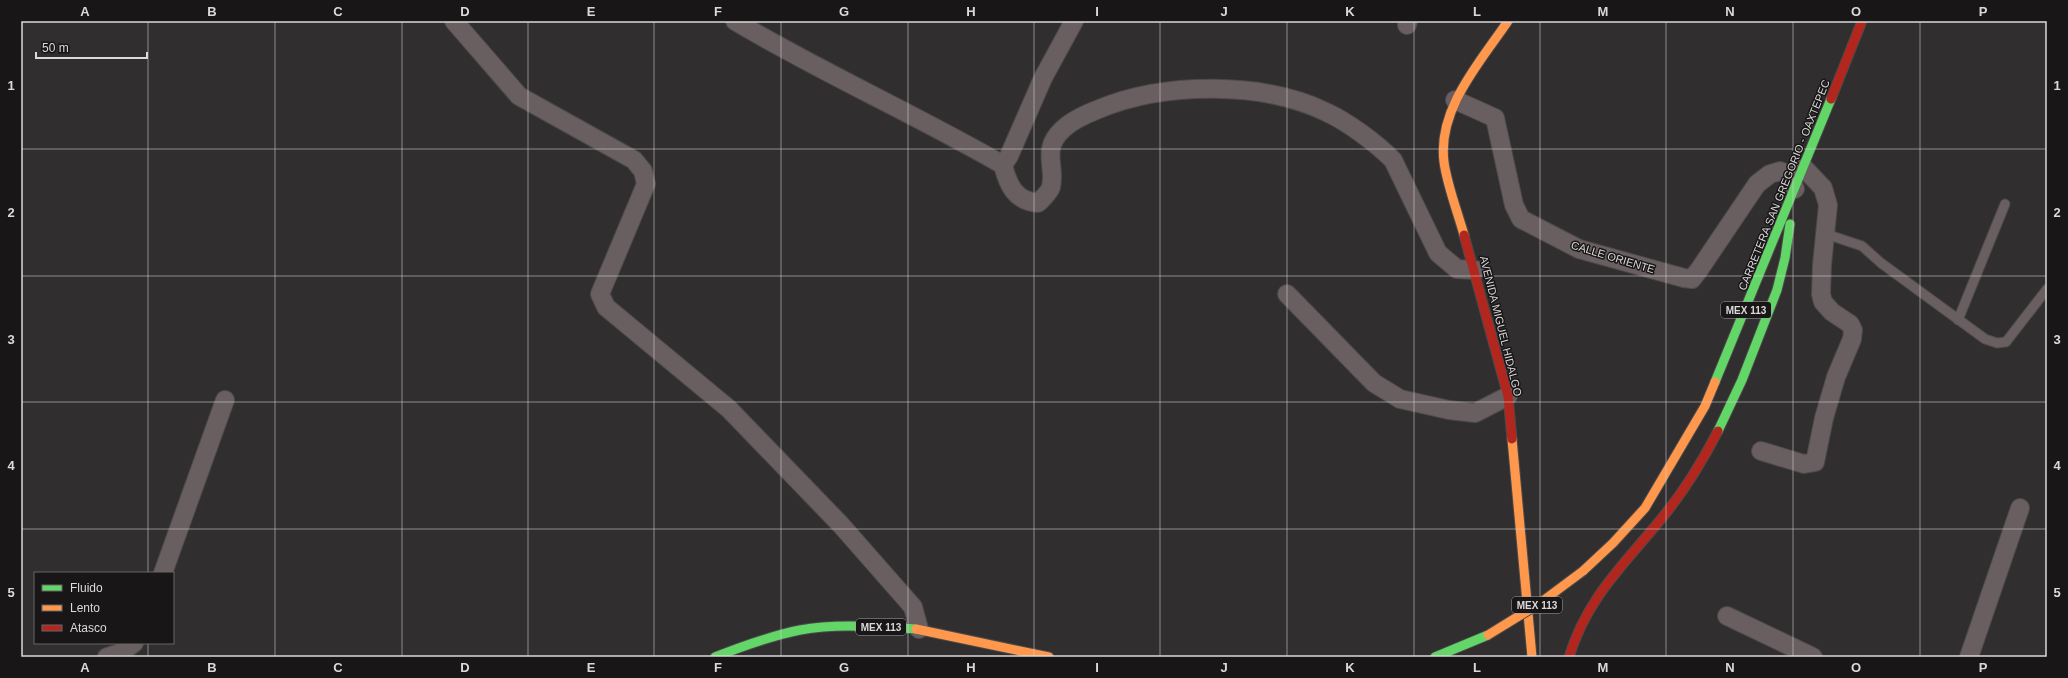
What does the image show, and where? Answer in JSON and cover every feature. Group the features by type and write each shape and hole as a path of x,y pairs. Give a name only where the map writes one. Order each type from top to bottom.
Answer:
{"main road":[{"name":"AVENIDA MIGUEL HIDALGO","path":"1507,21 1455,100 1444,129 1444,162 1475,270 1508,396 1532,657"},
{"name":"CARRETERA SAN GREGORIO - OAXTEPEC","path":"1435,657 1488,635 1540,603 1583,571 1613,543 1645,508 1705,406 1804,168 1862,21"},
{"path":"1569,657 1572,643 1597,596 1617,569 1644,540 1680,494 1716,438 1730,410 1769,312 1784,264 1795,189"},
{"name":"MEX 113","path":"715,657 756,642 801,630 859,626 919,629 1049,657"}],"street":[{"path":"454,21 519,96 634,160 644,171 646,184 600,294 606,307 729,409 841,525 913,607 919,629"},
{"path":"735,21 783,50 964,143 1002,165 1008,183 1018,197 1029,202 1038,203 1051,188 1052,177 1049,155 1058,133 1085,114 1118,101 1180,90 1232,90 1282,97 1327,112 1382,149 1393,160 1438,253 1457,269 1475,270"},
{"path":"1002,165 1009,156 1043,78 1074,21"},
{"name":"CALLE ORIENTE","path":"1455,100 1495,118 1514,205 1521,219 1578,249 1684,278 1692,279 1699,270 1757,184 1770,174 1780,171 1790,175 1795,189"},
{"path":"1761,450 1804,464 1815,462 1824,418 1836,377 1852,339 1853,330 1850,324 1832,312 1823,302 1821,294 1822,265 1828,205 1823,188 1804,168"},
{"path":"1287,294 1374,383 1400,399 1449,410 1475,413 1508,396"},
{"path":"163,572 225,400"},
{"path":"1969,657 2020,508"},
{"path":"1727,616 1813,657"},
{"path":"107,657 120,653 133,644"}],"lane":[{"path":"1958,320 2005,204"},
{"path":"1826,234 1862,246 1881,263 1958,320 1985,339 1998,343 2006,342 2047,289"}],"traffic: fast":[{"path":"1715,382 1831,99"},
{"path":"1718,431 1742,380 1777,290 1785,258 1790,224"},
{"path":"715,657 767,638 789,632 814,628 858,626 916,629"},
{"path":"1435,657 1488,635"}],"traffic: slow":[{"path":"1464,235 1445,171 1444,142 1447,123 1463,87 1508,21"},
{"path":"1583,571 1613,543 1645,508 1705,406 1715,382"},
{"path":"1512,439 1532,657"},
{"path":"1488,635 1540,603 1583,571"},
{"path":"916,629 1049,657"}],"traffic: jam":[{"path":"1831,99 1862,21"},
{"path":"1464,235 1508,396 1512,439"},
{"path":"1569,657 1577,635 1598,597 1610,580 1680,494 1718,431"}]}
